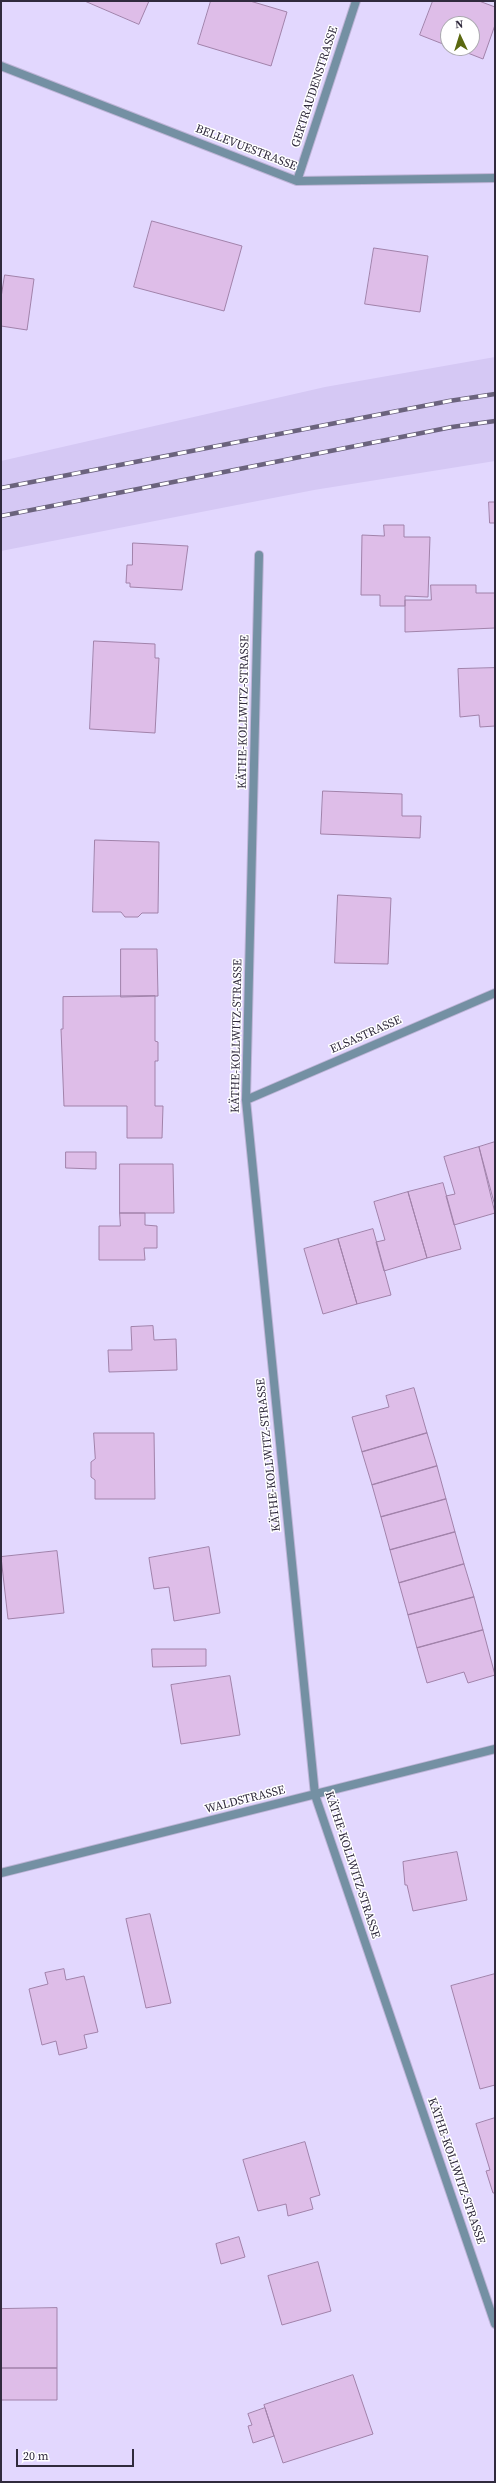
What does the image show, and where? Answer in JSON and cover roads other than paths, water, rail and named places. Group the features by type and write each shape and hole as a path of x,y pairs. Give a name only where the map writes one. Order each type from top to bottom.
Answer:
{"street":[{"name":"GERTRAUDENSTRASSE","path":"297,181 356,1"},
{"name":"BELLEVUESTRASSE","path":"1,66 297,181 495,178"},
{"name":"KÄTHE-KOLLWITZ-STRASSE","path":"259,555 246,1100 315,1795 495,2324"},
{"name":"ELSASTRASSE","path":"246,1100 495,993"},
{"name":"WALDSTRASSE","path":"1,1873 495,1749"}],"railway":[{"path":"1,488 449,401 495,394"},
{"path":"1,516 452,427 495,421"}]}
